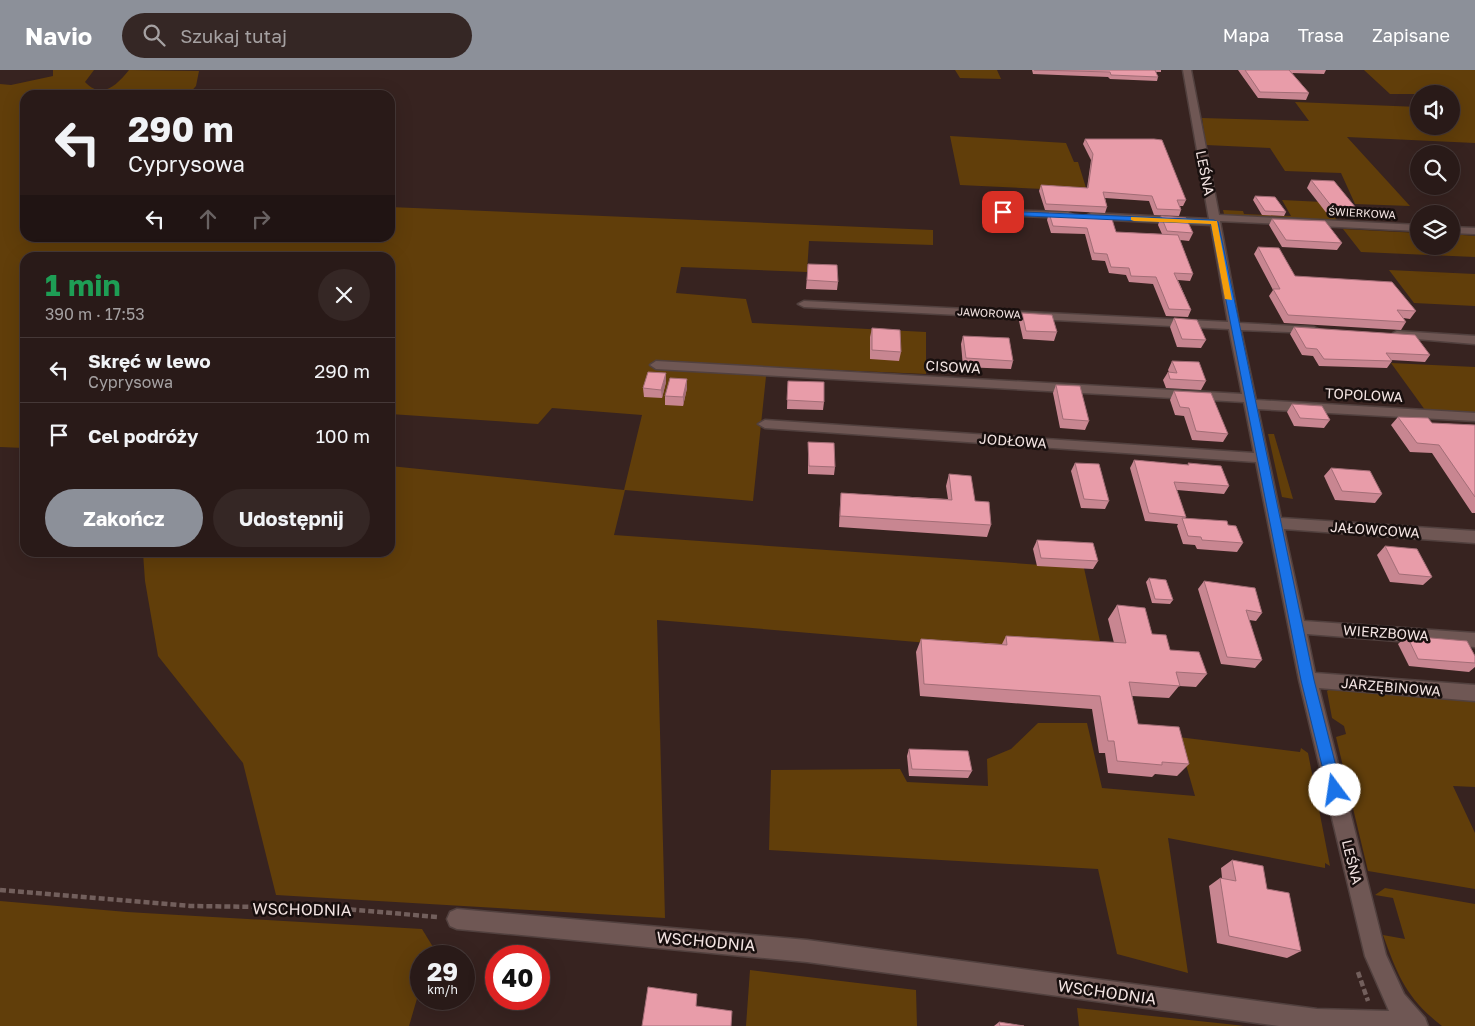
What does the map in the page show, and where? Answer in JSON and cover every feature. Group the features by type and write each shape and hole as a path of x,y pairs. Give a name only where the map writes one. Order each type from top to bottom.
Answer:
{"street":[{"name":"LEŚNA","path":"1187,70 1234,325 1308,680 1376,956 1387,986 1412,1022"},
{"name":"ŚWIERKOWA","path":"1003,212 1410,228"},
{"path":"1460,230 1475,231"},
{"name":"JAWOROWA","path":"804,304 1330,331"},
{"path":"1388,335 1475,340"},
{"name":"CISOWA","path":"656,365 1250,401"},
{"name":"TOPOLOWA","path":"1250,401 1475,417"},
{"name":"JODŁOWA","path":"765,424 1262,458"},
{"name":"JAŁOWCOWA","path":"1275,523 1475,537"},
{"name":"WIERZBOWA","path":"1297,627 1475,640"},
{"name":"JARZĘBINOWA","path":"1308,680 1475,694"},
{"name":"WSCHODNIA","path":"457,919 807,950 1316,1020 1382,1023 1412,1022"}],"path":[{"name":"WSCHODNIA","path":"0,890 190,906 332,908 457,919"}],"shaded area":[{"path":"53,70 94,70 85,82 97,90 20,90 20,242 395,242 395,207 933,230 933,245 809,241 807,272 681,267 676,293 746,299 752,323 926,332 926,374 767,367 753,501 625,490 614,535 1084,568 1103,655 1000,649 657,620 665,918 276,895 243,763 158,656 145,581 143,557 395,557 395,467 624,490 642,415 552,408 538,424 395,414 395,252 20,252 20,448 0,447 0,84 11,85 53,76"},
{"path":"129,70 199,71 196,86 192,90 103,90 114,85"},
{"path":"955,70 997,70 1001,79 960,78"},
{"path":"1364,70 1475,70 1475,143 1347,137 1410,206 1355,204 1341,173 1285,171 1270,148 1206,145 1202,118 1309,121 1295,102 1410,107 1410,135 1460,135 1460,85 1410,85 1410,94 1390,94"},
{"path":"950,136 1066,143 1074,162 1078,162 1087,191 960,185"},
{"path":"1282,200 1323,202 1339,223 1225,218 1223,210 1243,211 1244,214 1291,216"},
{"path":"1343,229 1410,233 1410,254 1361,252"},
{"path":"1460,235 1475,236 1475,257 1429,255 1460,255"},
{"path":"1389,270 1475,274 1475,306 1414,303"},
{"path":"1391,363 1475,367 1475,413 1425,410"},
{"path":"1268,434 1274,434 1293,499 1282,497"},
{"path":"1335,685 1475,698 1475,787 1453,786 1475,833 1475,889 1368,871 1336,737 1346,734 1344,726 1332,718 1327,691"},
{"path":"1038,723 1087,723 1102,788 1195,796 1178,737 1300,752 1301,748 1308,753 1330,866 1325,863 1325,868 1168,838 1188,973 1117,954 1098,869 769,850 771,770 900,769 907,782 988,786 987,759 1011,749"},
{"path":"1385,888 1475,904 1475,1026 1442,1026 1411,996 1393,963 1383,935 1405,939 1393,898 1375,895"},
{"path":"0,901 127,912 422,929 432,945 410,945 410,1010 414,1010 409,1026 0,1026"},
{"path":"750,970 916,990 917,1026 746,1026"},
{"path":"1077,1008 1236,1025 1244,1026 1079,1026"}],"building":[{"path":"1034,70 1155,70 1158,77 1111,75 1110,72"},
{"path":"1245,70 1289,70 1309,93 1260,92"},
{"path":"1085,139 1162,140 1186,200 1177,200 1181,210 1157,209 1152,196 1103,192 1107,207 1046,204 1041,185 1088,188 1093,154"},
{"path":"1311,180 1334,181 1356,208 1332,207"},
{"path":"1255,196 1275,197 1286,212 1265,211"},
{"path":"1049,213 1111,216 1116,232 1178,235 1193,274 1174,273 1191,310 1169,309 1156,277 1131,276 1129,268 1111,267 1107,254 1094,253 1087,228 1053,226"},
{"path":"1161,216 1186,218 1193,233 1167,231"},
{"path":"1272,219 1325,221 1342,243 1286,240"},
{"path":"1258,247 1279,248 1295,276 1392,282 1416,311 1397,310 1406,322 1288,315 1273,289 1280,289"},
{"path":"808,264 837,265 838,282 807,280"},
{"path":"1022,313 1052,315 1057,332 1026,331"},
{"path":"1174,318 1197,320 1206,340 1182,339"},
{"path":"1294,327 1415,335 1430,355 1386,353 1392,361 1324,359 1317,349 1306,348"},
{"path":"872,328 900,330 901,352 872,350"},
{"path":"963,336 1009,338 1013,361 966,358"},
{"path":"1172,361 1199,362 1206,381 1170,379 1168,372 1177,373"},
{"path":"648,372 666,373 661,390 643,388"},
{"path":"670,378 687,379 683,397 665,396"},
{"path":"788,381 824,382 824,402 787,400"},
{"path":"1056,385 1080,386 1089,421 1063,419"},
{"path":"1174,391 1211,393 1228,434 1196,431 1189,408 1180,407"},
{"path":"1292,404 1322,406 1330,420 1300,418"},
{"path":"1398,417 1428,418 1432,423 1475,425 1475,497 1439,445 1417,443"},
{"path":"808,442 834,443 835,467 809,466"},
{"path":"1134,460 1221,466 1229,486 1174,482 1186,517 1149,513"},
{"path":"1075,463 1099,464 1109,501 1084,499"},
{"path":"1331,468 1370,471 1382,494 1342,491"},
{"path":"949,474 971,476 975,501 989,502 991,525 840,516 841,493 952,500"},
{"path":"1182,518 1227,521 1228,525 1236,526 1243,543 1202,540 1201,537 1188,536"},
{"path":"1037,540 1093,543 1098,561 1041,558"},
{"path":"1385,546 1417,549 1432,577 1399,574"},
{"path":"1149,578 1166,580 1173,600 1155,599"},
{"path":"1204,581 1255,588 1262,613 1246,610 1262,660 1227,657"},
{"path":"1117,605 1145,608 1152,634 1166,635 1170,650 1199,652 1207,674 1176,672 1180,686 1129,682 1138,724 1179,727 1189,764 1162,762 1162,765 1117,761 1114,741 1108,741 1100,696 924,684 921,639 1007,645 1006,636 1126,643"},
{"path":"1407,636 1467,641 1475,656 1475,663 1418,659"},
{"path":"909,749 968,751 972,771 912,769"},
{"path":"1232,860 1263,866 1267,889 1289,893 1301,951 1229,936 1220,878 1236,881"},
{"path":"648,987 697,994 696,1006 732,1011 731,1026 642,1026"},
{"path":"999,1022 1024,1026 1000,1026"}],"slow traffic":[{"path":"1134,218 1214,222 1229,299"}],"route":[{"path":"1003,212 1214,222 1308,680 1335,790"}]}
